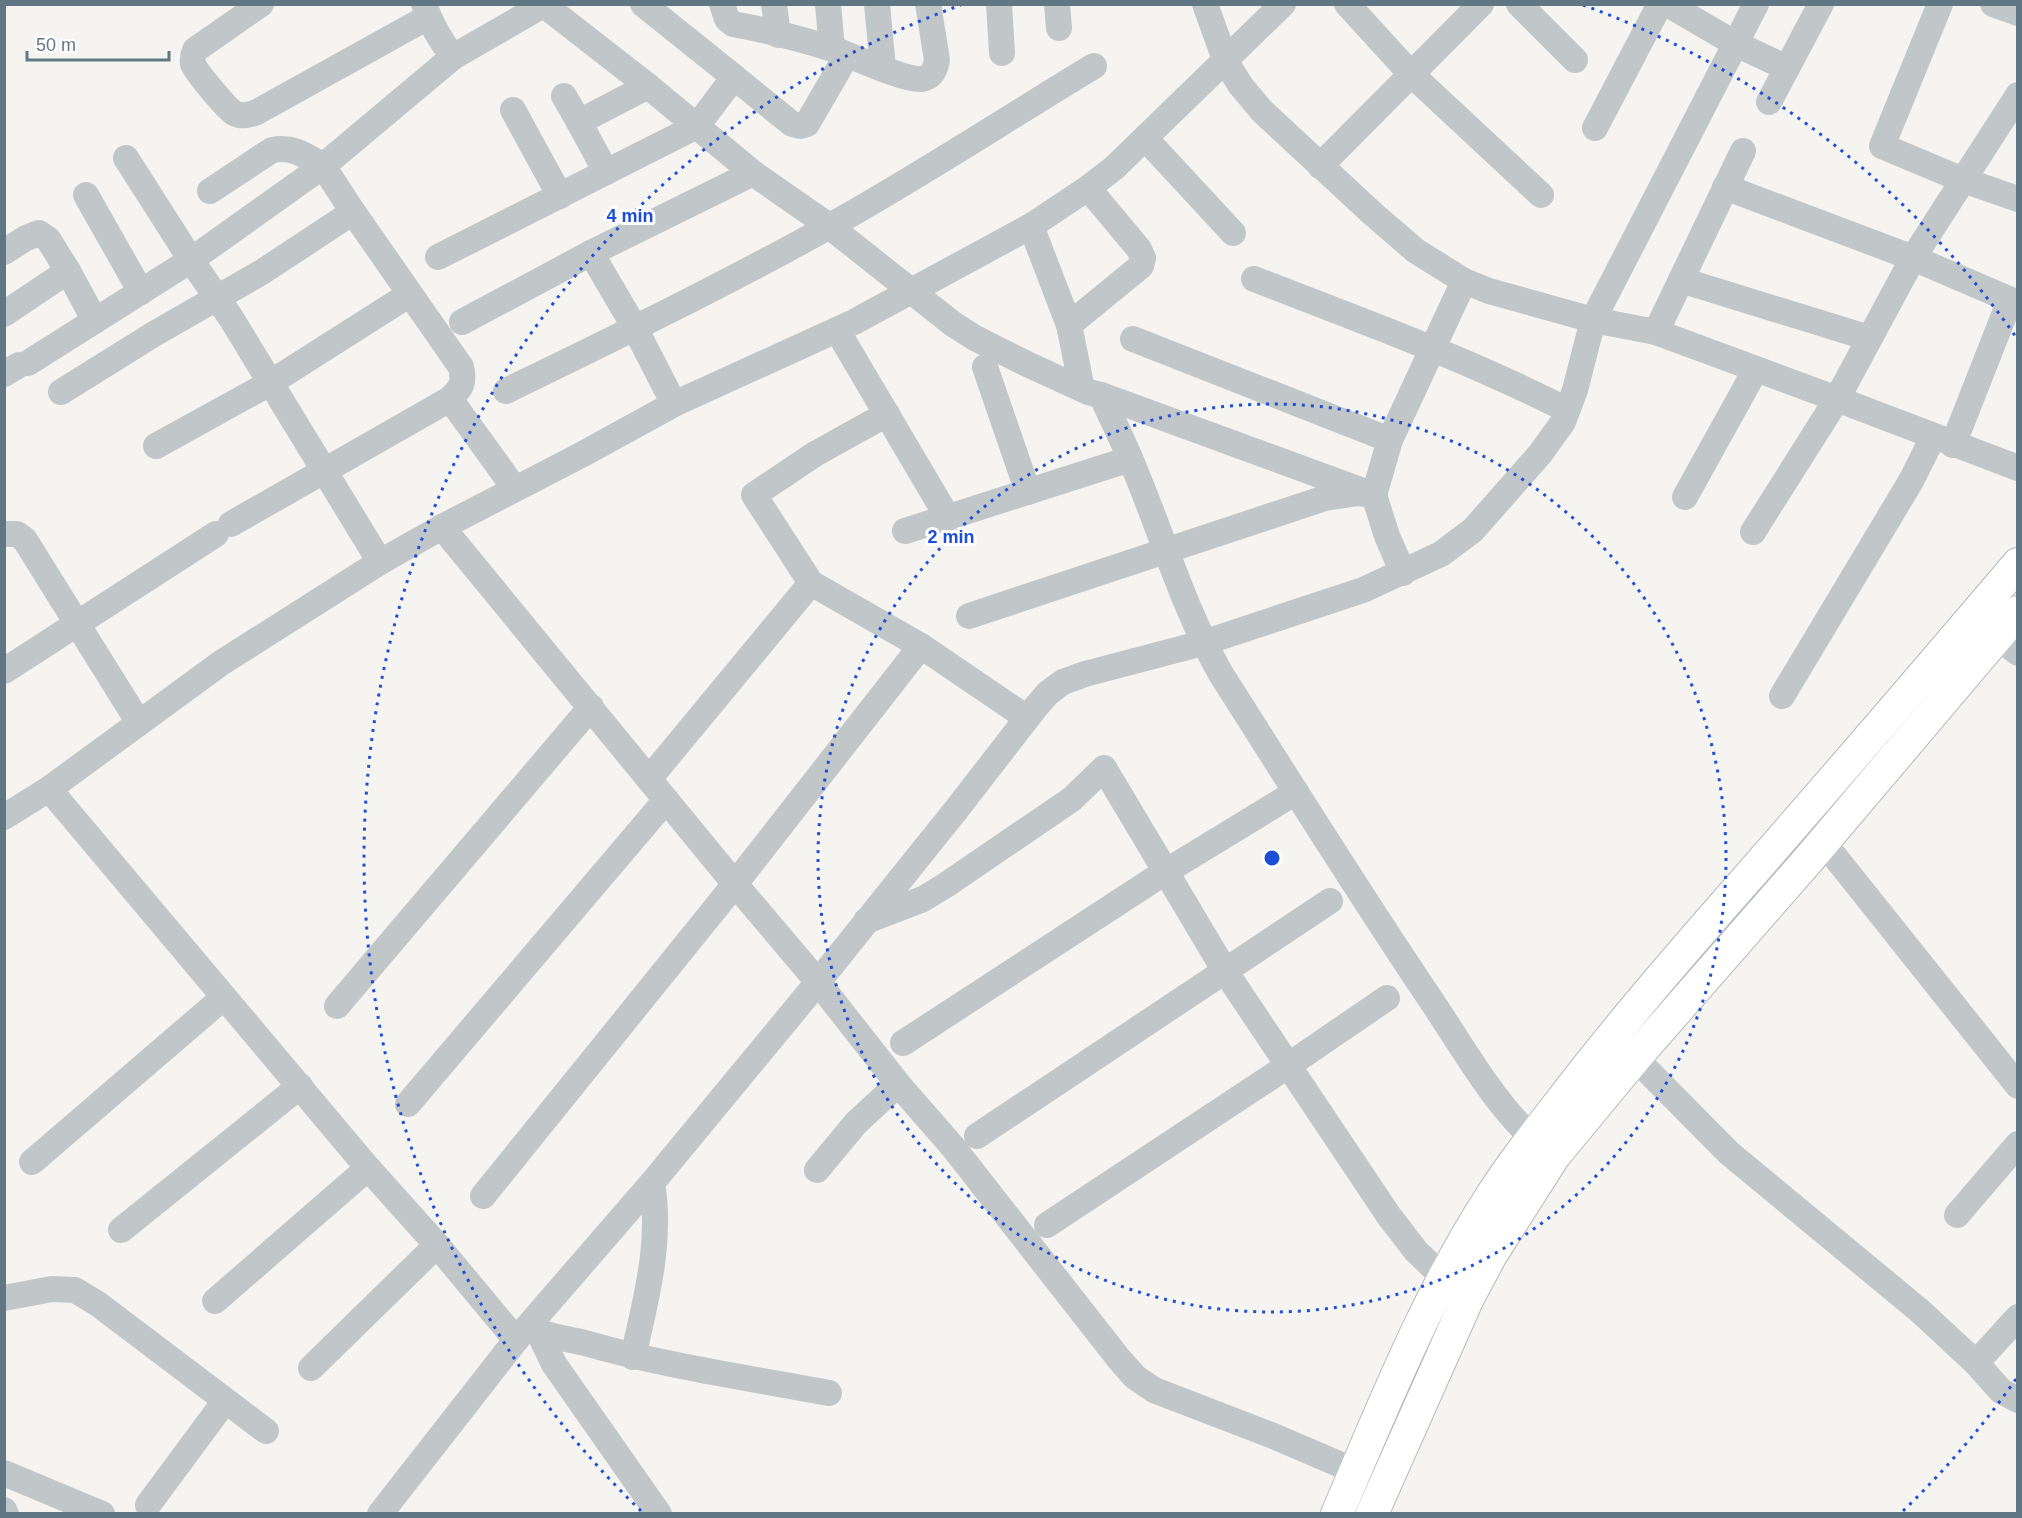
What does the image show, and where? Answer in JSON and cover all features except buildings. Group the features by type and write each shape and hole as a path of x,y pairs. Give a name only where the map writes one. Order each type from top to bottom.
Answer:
{"main road":[{"path":"1372,1514 1468,1298 1543,1148 1593,1059 1671,965 1841,772 2018,564"},
{"path":"1337,1514 1402,1362 1443,1277 1493,1193 1543,1148 1635,1058 1824,843 2007,644 2018,612"}],"street":[{"path":"261,4 195,50 193,57 193,64 198,73 231,112 240,115 247,116 257,112 426,11 439,39 453,57"},
{"path":"643,4 792,124 800,126 807,124 839,52 828,4"},
{"path":"774,4 778,35"},
{"path":"877,4 883,68"},
{"path":"706,55 728,14 778,35 923,79 931,76 936,69 937,60 928,4"},
{"path":"999,4 1002,54"},
{"path":"1205,4 1226,62 1263,111 1320,166 1416,251 1464,281 1489,291 1593,320 1656,332 2018,468"},
{"path":"4,817 49,789 221,663 380,562 674,404 837,330 1031,226 1114,168 1226,62 1283,4"},
{"path":"1347,4 1411,74 1541,195"},
{"path":"1320,166 1481,4"},
{"path":"1519,4 1575,60"},
{"path":"380,1514 818,982 1048,693 1063,682 1085,674 1203,643 1363,590 1441,554 1473,530 1540,454 1563,422 1575,390 1593,320 1756,4"},
{"path":"1769,102 1821,4"},
{"path":"1940,4 1882,146 1963,180 2018,199"},
{"path":"1993,4 2018,13"},
{"path":"17,367 95,321 190,260 323,166 453,57 544,5 648,86 753,173 830,226 930,307 975,338 1091,392 1374,495"},
{"path":"1595,128 1668,7 1736,44 1787,68"},
{"path":"506,391 634,328 830,226 916,176 1094,66"},
{"path":"438,257 697,126 734,77"},
{"path":"579,122 648,86"},
{"path":"1753,532 1837,399 1913,258 2018,95"},
{"path":"564,96 606,172"},
{"path":"513,111 560,196"},
{"path":"1145,138 1233,233"},
{"path":"4,670 224,529 450,399 461,388 464,379 461,368 323,166 294,149 272,150 210,191"},
{"path":"1656,332 1743,151"},
{"path":"126,158 190,260 218,297 380,562"},
{"path":"462,321 591,253 753,173"},
{"path":"1725,187 1913,258 2014,301 1943,441 1911,481 1782,696"},
{"path":"1069,325 1141,266 1143,258 1139,249 1088,188"},
{"path":"86,195 141,292"},
{"path":"61,392 262,272 353,212"},
{"path":"1031,226 1069,325 1091,392 1130,459 1203,643 1416,978 1499,1101 1543,1148"},
{"path":"4,252 26,238 39,234 48,239 95,321"},
{"path":"591,253 674,404"},
{"path":"4,314 68,271"},
{"path":"1254,279 1432,349 1522,387 1567,410"},
{"path":"1681,280 1869,338"},
{"path":"1403,573 1374,495 1390,440 1464,281"},
{"path":"156,446 270,383 410,294"},
{"path":"837,330 948,518"},
{"path":"1133,339 1390,440"},
{"path":"985,367 1028,492"},
{"path":"1685,497 1756,369"},
{"path":"450,399 515,489"},
{"path":"887,414 815,454 754,495 812,583 921,646 1027,718"},
{"path":"905,531 1130,459"},
{"path":"969,616 1326,498 1358,493 1374,495"},
{"path":"442,527 818,982 898,1084 953,1147 1119,1359 1136,1377 1154,1390 1272,1435 1355,1470"},
{"path":"4,534 16,534 25,540 139,723"},
{"path":"649,779 812,583"},
{"path":"483,1196 735,884 921,646"},
{"path":"338,1006 591,707"},
{"path":"866,921 923,899 946,885 1072,799 1104,768 1225,971 1396,1226 1416,1251 1443,1277"},
{"path":"49,789 369,1168 437,1245 528,1333 554,1364 659,1514"},
{"path":"903,1043 1165,872 1296,792"},
{"path":"408,1104 666,800"},
{"path":"1824,843 2018,1086"},
{"path":"977,1136 1330,901"},
{"path":"32,1162 224,997"},
{"path":"1047,1225 1387,998"},
{"path":"1635,1058 1729,1154 1920,1311 1976,1363 2001,1392 2018,1400"},
{"path":"817,1170 856,1124 898,1084"},
{"path":"121,1230 300,1086"},
{"path":"1957,1215 2018,1144"},
{"path":"215,1301 369,1168"},
{"path":"633,1357 645,1306 655,1245 656,1206 652,1183"},
{"path":"311,1368 437,1245"},
{"path":"4,1298 52,1289 75,1290 98,1304 266,1431"},
{"path":"1976,1363 2018,1317"},
{"path":"528,1333 564,1338 633,1357 829,1393"},
{"path":"148,1505 225,1401"},
{"path":"4,1473 102,1514"}]}
